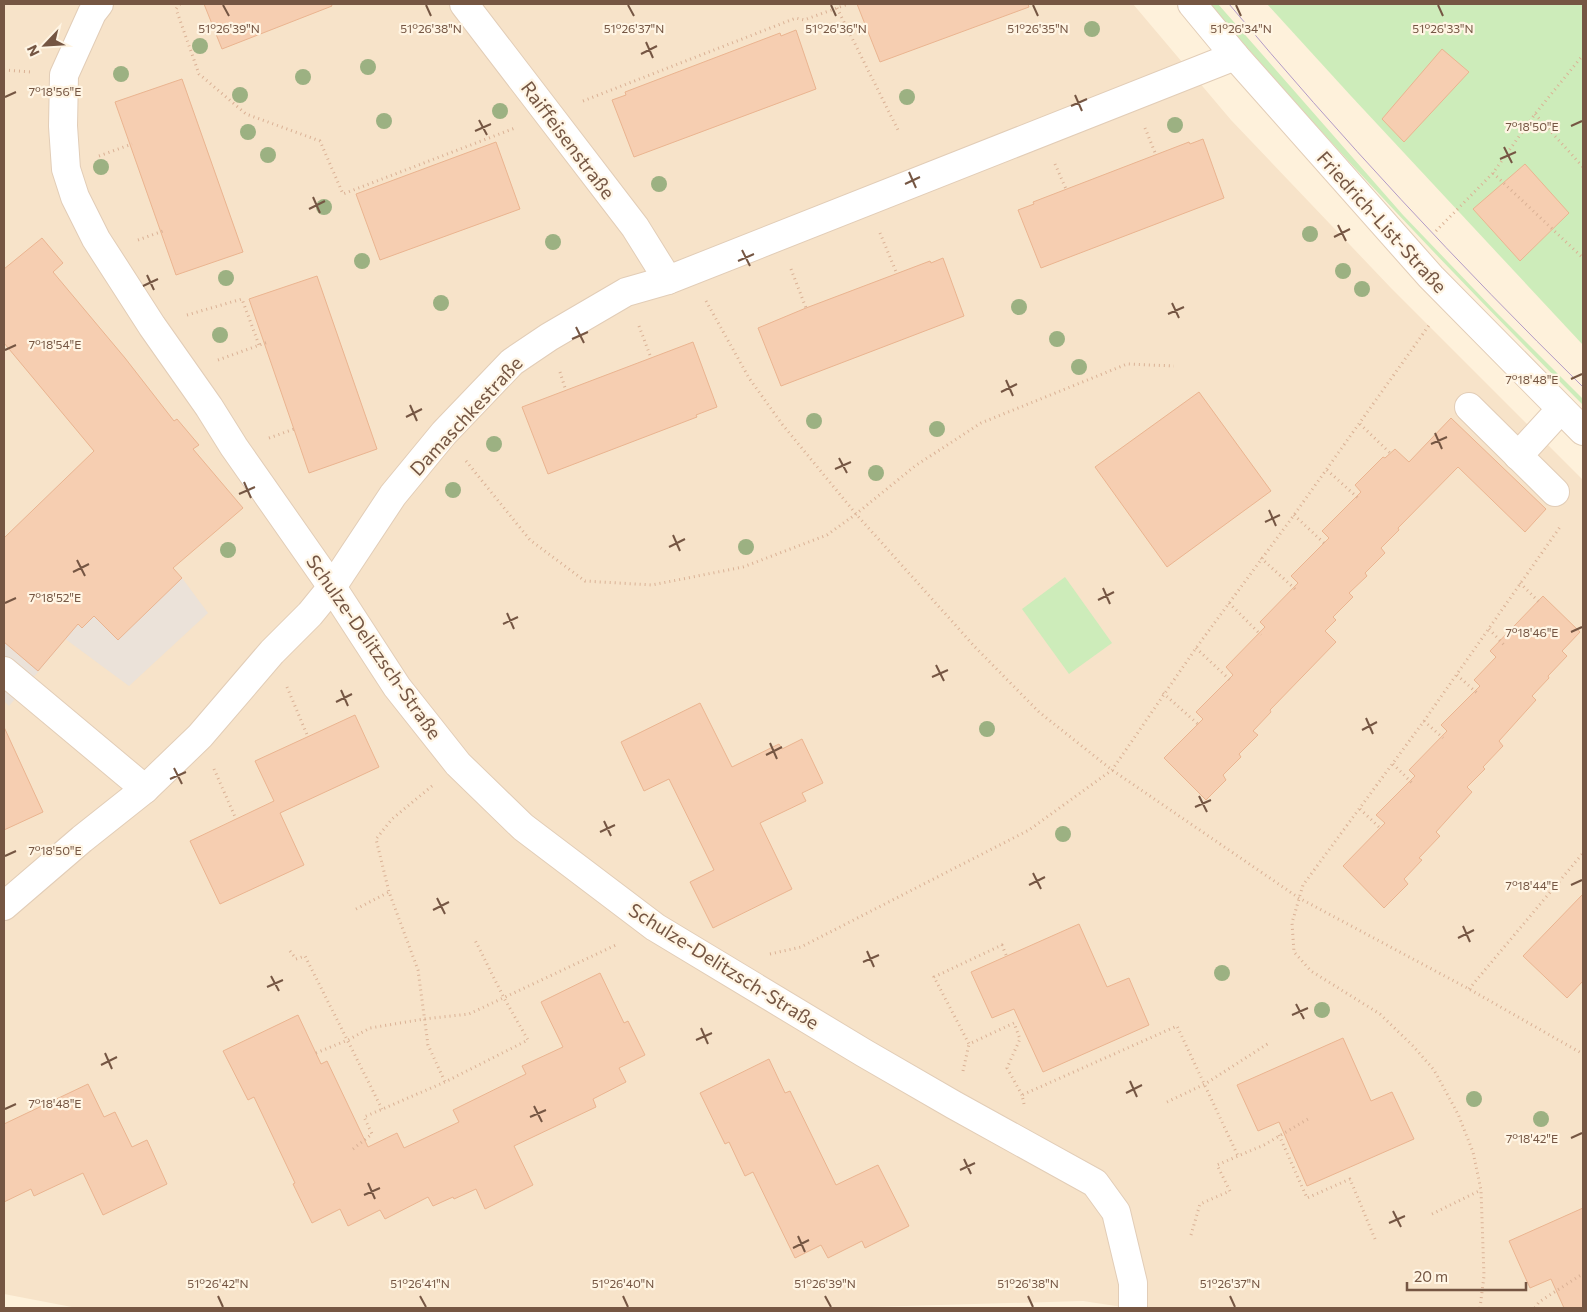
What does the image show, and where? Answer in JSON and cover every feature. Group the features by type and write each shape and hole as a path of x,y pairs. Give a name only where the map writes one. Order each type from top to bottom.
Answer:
{"street":[{"name":"Schulze-Delitzsch-Straße","path":"100,4 92,13 64,75 63,126 66,169 75,197 96,239 152,326 209,407 234,448 332,587 398,686 458,764 523,827 655,927 864,1054 1095,1183 1116,1212 1133,1282 1133,1308"},
{"name":"Raiffeisenstraße","path":"464,4 635,227 678,275"},
{"name":"Friedrich-List-Straße","path":"1192,4 1235,56 1450,297 1583,431"},
{"name":"Damaschkestraße","path":"4,906 82,839 145,789 200,736 272,652 310,614 332,587 393,495 444,433 519,357 548,337 626,292 678,275 867,202 1235,56"},
{"path":"1469,407 1555,492"},
{"path":"1518,456 1561,409"},
{"path":"4,671 145,789"}],"path":[{"path":"180,4 176,10 199,74 246,114 320,141 343,194 796,18 804,20 848,4"},
{"path":"837,8 899,132"},
{"path":"1453,213 1493,172 1536,114 1582,59"},
{"path":"1536,114 1583,167"},
{"path":"1493,172 1583,258"},
{"path":"867,202 897,274"},
{"path":"779,236 806,308"},
{"path":"678,275 714,314 749,378 782,424 856,514 975,647 1039,712 1112,770 1299,898 1583,1054"},
{"path":"719,966 801,947 1029,830 1112,770 1163,693 1327,470 1450,297"},
{"path":"152,326 242,298 259,345"},
{"path":"185,372 268,342"},
{"path":"444,433 530,540 585,581 652,585 742,567 827,535 916,466 981,423 1127,364 1174,366"},
{"path":"1360,424 1390,453"},
{"path":"1327,470 1358,498"},
{"path":"1294,515 1325,544"},
{"path":"1480,1308 1484,1276 1481,1190 1471,1146 1458,1114 1434,1070 1413,1046 1380,1014 1311,972 1294,952 1292,923 1303,885 1457,675 1560,526"},
{"path":"1261,558 1295,589"},
{"path":"1520,584 1540,602"},
{"path":"1229,603 1261,635"},
{"path":"1489,629 1506,647"},
{"path":"1196,648 1230,681"},
{"path":"272,652 308,737"},
{"path":"1457,675 1477,693"},
{"path":"1163,693 1199,725"},
{"path":"1424,721 1443,738"},
{"path":"200,736 236,819"},
{"path":"445,1082 428,1045 418,970 389,892 376,839 392,819 458,764"},
{"path":"1393,764 1412,783"},
{"path":"1360,809 1380,828"},
{"path":"1469,990 1583,853"},
{"path":"356,909 389,892"},
{"path":"316,1053 348,1040 370,1028 468,1014 655,927"},
{"path":"353,1149 372,1134 364,1116 445,1082 528,1040 504,998 474,938"},
{"path":"1006,955 1002,945 934,977 969,1044 1014,1023 1020,1039 1007,1068 1022,1095 1038,1151"},
{"path":"290,951 296,959 305,956 382,1109"},
{"path":"1022,1095 1177,1026 1238,1156"},
{"path":"1167,1102 1205,1084 1269,1042"},
{"path":"1191,1235 1200,1204 1230,1191 1217,1165 1280,1136 1308,1118"},
{"path":"1280,1136 1307,1198 1350,1179 1375,1239"},
{"path":"1432,1214 1481,1190"},
{"path":"1536,1308 1539,1302 1581,1275"}],"shaded area":[{"path":"4,4 1133,4 1231,120 1391,288 1583,480 1583,1308 1129,1308 1083,1301 834,1308 77,1308 4,1294"},
{"path":"75,469 182,578 208,613 129,686 64,638 60,646 9,706 4,701 4,538"}],"green space":[{"path":"1210,4 1218,4 1403,215 1583,399 1583,405 1392,208"},
{"path":"1267,4 1583,4 1583,345 1351,96"},
{"path":"1065,577 1112,643 1069,674 1022,609"}],"building":[{"path":"204,4 331,4 332,6 222,49"},
{"path":"857,4 1028,4 1029,7 880,62"},
{"path":"796,30 816,89 634,157 612,100 626,95 625,92 780,33 781,36"},
{"path":"1442,49 1469,72 1404,142 1382,119"},
{"path":"182,79 243,252 176,275 115,102"},
{"path":"1203,139 1224,198 1041,268 1018,210 1034,204 1033,202 1189,142 1190,144"},
{"path":"496,142 520,209 380,260 356,194"},
{"path":"1525,164 1569,213 1520,261 1473,209"},
{"path":"42,238 63,263 53,272 125,358 174,421 177,419 199,445 193,449 243,508 173,568 182,578 118,640 94,616 82,628 78,624 38,671 4,642 4,538 94,451 4,343 4,269"},
{"path":"943,258 964,316 781,386 758,328 930,261 931,263"},
{"path":"317,276 377,449 309,473 249,299"},
{"path":"693,342 717,407 696,415 697,417 548,474 522,407"},
{"path":"1199,392 1271,491 1167,567 1095,467"},
{"path":"1451,418 1546,509 1525,532 1458,467 1381,548 1385,553 1365,573 1367,576 1349,593 1353,597 1333,617 1336,620 1325,631 1336,642 1270,710 1271,712 1253,731 1258,735 1239,754 1241,757 1223,775 1226,780 1206,800 1164,758 1203,719 1196,712 1233,675 1226,667 1265,627 1260,622 1298,583 1291,576 1329,538 1322,531 1361,492 1355,485 1383,457 1385,458 1395,449 1409,462"},
{"path":"1543,596 1580,632 1562,651 1567,656 1532,696 1536,700 1499,741 1503,746 1483,767 1485,769 1467,787 1472,792 1436,832 1440,836 1419,858 1422,860 1404,879 1408,884 1384,908 1343,866 1385,823 1376,815 1415,776 1409,770 1447,731 1441,725 1480,686 1474,680 1496,657 1490,651"},
{"path":"700,703 732,767 779,744 782,749 802,739 823,783 802,793 806,801 760,823 792,889 713,928 690,882 714,870 669,779 644,791 621,742"},
{"path":"355,715 379,767 280,813 304,865 220,904 190,841 274,801 255,761"},
{"path":"4,727 43,812 4,830"},
{"path":"1583,894 1583,981 1567,998 1523,956"},
{"path":"1079,924 1107,987 1129,978 1149,1025 1043,1072 1014,1009 992,1018 971,972"},
{"path":"600,973 624,1023 628,1021 645,1055 619,1068 626,1082 593,1099 596,1107 514,1146 533,1185 485,1209 476,1189 433,1206 428,1197 385,1219 380,1210 348,1226 340,1209 312,1223 254,1097 248,1100 223,1051 298,1015 321,1064 327,1061 368,1147 397,1133 404,1148 459,1122 453,1110 526,1074 522,1066 563,1047 541,1002"},
{"path":"1343,1038 1371,1101 1392,1092 1414,1139 1307,1186 1279,1122 1258,1131 1237,1085"},
{"path":"769,1059 785,1093 790,1091 836,1185 878,1165 909,1226 865,1248 862,1241 828,1258 821,1245 795,1258 753,1172 745,1176 729,1142 725,1144 700,1093"},
{"path":"88,1084 104,1117 115,1112 132,1147 147,1140 167,1184 103,1215 83,1173 34,1196 31,1189 4,1202 4,1124"},
{"path":"1583,1208 1583,1308 1564,1308 1551,1279 1530,1288 1509,1241"}],"tram line":[{"path":"1229,4 1401,200 1583,387"}]}
